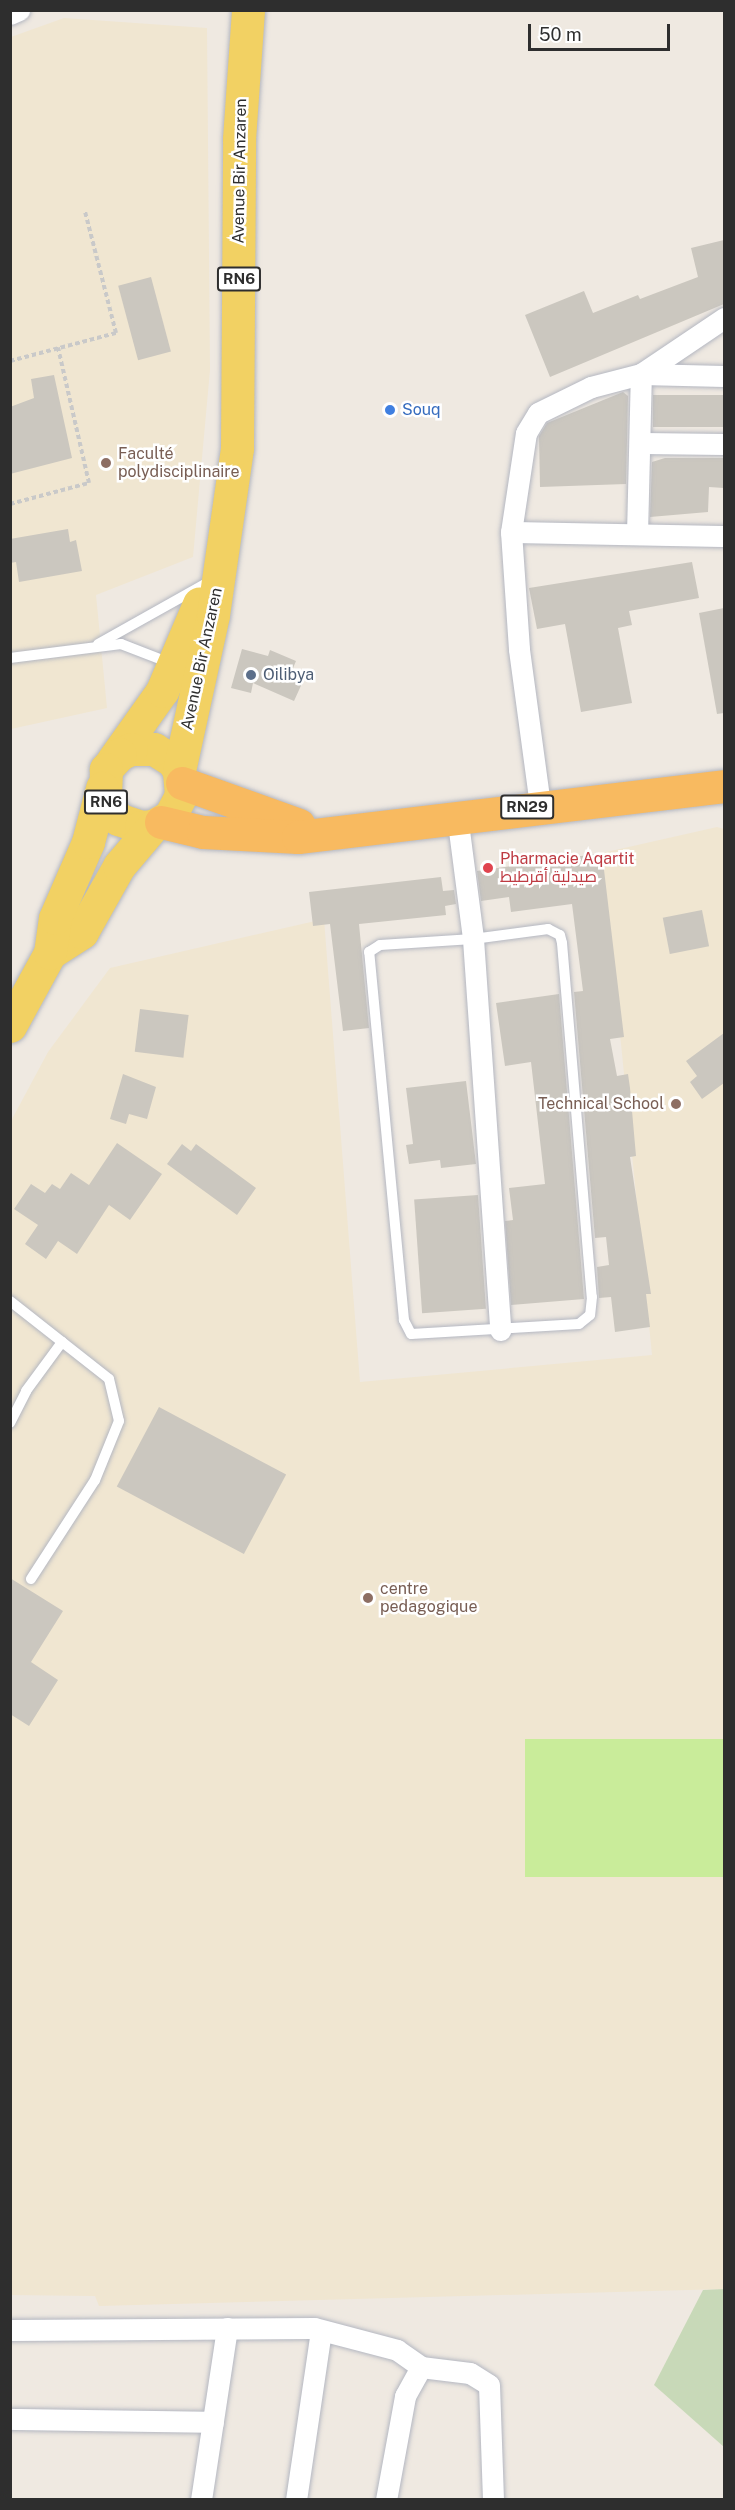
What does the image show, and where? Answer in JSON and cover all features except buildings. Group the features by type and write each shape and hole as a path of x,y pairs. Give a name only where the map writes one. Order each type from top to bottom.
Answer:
{"highway":[{"name":"RN29","path":"180,777 278,820 330,832"},
{"name":"RN29","path":"157,824 203,832 298,837 457,815 724,786"}],"main road":[{"name":"Avenue Bir Anzaren","path":"180,777 213,615 237,448 239,139 248,10"},
{"name":"Avenue Bir Anzaren","path":"107,775 176,666 205,584 223,547"},
{"path":"107,775 131,749 154,748 173,761 180,777"},
{"name":"RN6","path":"107,775 105,800 118,819 129,825 157,824"},
{"name":"RN6","path":"10,1026 50,953 55,918 88,842 107,775"},
{"name":"RN6","path":"50,953 82,932 119,866 157,824 177,806 180,777"}],"street":[{"path":"10,14 19,10"},
{"path":"641,374 724,318"},
{"path":"637,534 642,443 641,374"},
{"path":"540,806 519,649 511,532 526,433 538,413 591,387 641,374 724,376"},
{"path":"642,443 724,444"},
{"path":"511,532 724,536"},
{"path":"457,815 472,939 500,1330"},
{"path":"10,2330 227,2328 321,2331 397,2350 421,2367 470,2373 489,2385 494,2499"},
{"path":"201,2499 227,2328"},
{"path":"296,2499 321,2331"},
{"path":"386,2499 405,2396 421,2367"},
{"path":"10,2419 213,2422"}],"lane":[{"path":"97,645 205,584"},
{"path":"10,658 97,645 134,647 176,666"},
{"path":"549,929 560,935 592,1297 590,1315 579,1324 500,1330 425,1336 406,1329 368,957 371,949 380,945 472,939 549,929"},
{"path":"10,1301 109,1379 119,1421 95,1480 31,1579"},
{"path":"10,1423 26,1391 62,1342"}],"path":[{"path":"10,361 116,333 85,211"},
{"path":"10,504 89,483 58,348"}],"shaded area":[{"name":"Faculté polydisciplinaire","path":"64,18 207,28 210,370 193,557 96,595 107,708 11,729 11,37"},
{"name":"centre pedagogique","path":"717,827 724,829 724,2289 99,2306 95,2296 11,2295 11,1121 48,1052 110,968 324,919 360,1382 652,1355 602,853"}],"green space":[{"path":"525,1739 724,1739 724,1877 525,1877"},
{"path":"724,2289 724,2447 654,2385 703,2290"}],"place":[{"name":"Souq","path":"390,410"},
{"name":"Faculté polydisciplinaire","path":"106,463"},
{"name":"Oilibya","path":"251,675"},
{"name":"Pharmacie Aqartit صيدلية أقرطيط","path":"488,868"},
{"name":"Technical School","path":"676,1104"},
{"name":"centre pedagogique","path":"368,1598"}]}
